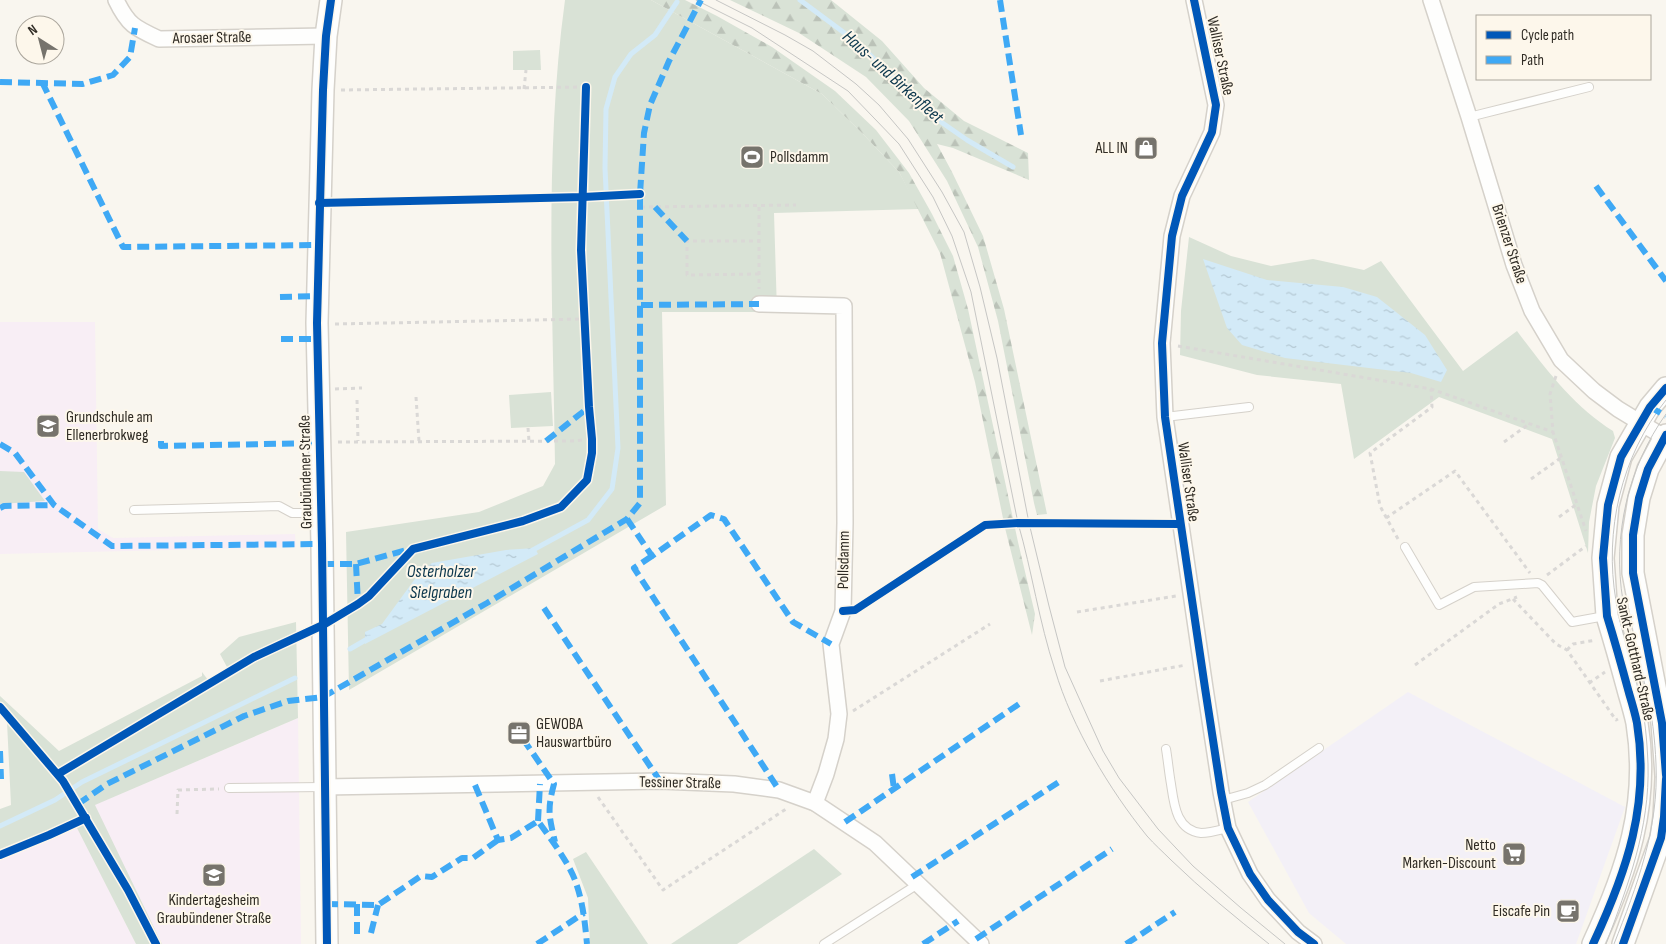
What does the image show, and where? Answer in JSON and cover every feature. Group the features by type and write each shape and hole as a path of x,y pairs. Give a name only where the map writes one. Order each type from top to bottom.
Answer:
{"street":[{"name":"Arosaer Straße","path":"116,0 121,11 135,28 159,39 326,36"},
{"name":"Graubündener Straße","path":"327,944 317,323 318,211 323,90 326,36 331,0"},
{"name":"Walliser Straße","path":"1194,0 1216,105 1212,132 1182,196 1172,236 1162,343 1165,417 1201,662 1228,828 1250,874 1268,900 1298,932 1314,944"},
{"name":"Brienzer Straße","path":"1431,0 1514,265 1532,311 1561,360 1594,391 1640,423 1665,436"},
{"name":"Pollsdamm","path":"759,304 844,306 845,523 843,611 831,644 839,714 836,739 826,774 809,800"},
{"name":"Sankt-Gotthard-Straße","path":"1593,944 1622,878 1633,838 1641,782 1640,749 1634,711 1607,616 1597,551 1621,457 1650,407 1666,388"},
{"name":"Sankt-Gotthard-Straße","path":"1665,436 1648,469 1639,498 1633,536 1633,573 1662,723 1666,775"},
{"path":"1623,944 1661,838 1665,818 1666,779"},
{"name":"Tessiner Straße","path":"324,787 588,784 660,781 734,784 779,790 809,800 875,844 981,944"}],"lane":[{"path":"1469,117 1589,87"},
{"path":"1165,417 1249,407"},
{"path":"134,510 279,506 292,513 321,512"},
{"path":"1406,547 1440,606 1474,587 1538,583 1542,585 1572,622 1607,616"},
{"path":"1223,800 1248,793 1265,785 1319,748"},
{"path":"1166,749 1175,809 1181,822 1186,827 1199,832 1207,833 1228,828"},
{"path":"229,788 324,787"},
{"path":"824,944 918,884"}],"path":[{"path":"524,89 526,70"},
{"path":"323,90 586,87 585,97"},
{"path":"641,207 759,207 796,205"},
{"path":"759,207 759,304"},
{"path":"759,241 687,241 687,275 759,274"},
{"path":"584,309 584,329"},
{"path":"317,323 584,319"},
{"path":"1162,343 1431,389 1554,432"},
{"path":"1414,665 1499,604 1513,599 1538,583 1572,556 1597,551 1577,504 1554,432 1550,394 1561,360"},
{"path":"318,390 362,388"},
{"path":"1406,547 1398,539 1380,506 1370,454 1432,407 1431,389"},
{"path":"416,396 419,441"},
{"path":"357,400 358,440"},
{"path":"1504,442 1529,424"},
{"path":"528,428 528,440"},
{"path":"320,443 358,440 572,440 592,438"},
{"path":"1531,479 1562,457"},
{"path":"1386,518 1455,471 1538,583"},
{"path":"1559,517 1577,504"},
{"path":"1077,612 1192,594"},
{"path":"1513,599 1556,644 1567,650 1616,720 1634,711"},
{"path":"839,714 851,712 990,624"},
{"path":"1567,650 1573,644 1613,637"},
{"path":"1100,681 1201,662"},
{"path":"588,784 663,890 809,800"},
{"path":"178,814 178,790 229,788"}],"shaded area":[{"name":"Grundschule am Ellenerbrokweg","path":"0,322 95,322 98,529 113,538 295,534 296,547 0,554"},
{"path":"1408,692 1625,807 1576,944 1346,944 1309,913 1248,802"},
{"name":"Kindertagesheim Graubündener Straße","path":"298,718 301,944 162,944 94,805"},
{"path":"77,827 136,944 0,944 0,860"}],"green space":[{"path":"565,0 651,0 822,94 899,172 919,209 774,213 777,312 662,312 666,505 349,690 346,532 479,512 543,486 555,464 551,232 552,174 558,58"},
{"path":"651,0 685,0 772,47 835,91 876,130 909,173 953,256 968,309 1035,614 1032,635 1005,528 975,382 940,253 899,172 822,94"},
{"path":"730,0 831,0 882,41 924,88 964,121 1028,153 1029,180 953,148 937,144 983,236 1004,309 1047,514 1037,515 998,321 978,247 947,181 909,121 866,77 799,33"},
{"path":"540,50 541,70 513,70 513,51"},
{"path":"1189,237 1231,256 1271,266 1313,259 1364,270 1381,261 1463,371 1517,331 1560,386 1585,410 1613,431 1615,438 1596,486 1589,522 1588,553 1552,439 1439,397 1354,459 1341,384 1257,375 1180,355 1181,311"},
{"path":"551,392 553,426 511,428 509,395"},
{"path":"0,471 24,472 45,501 0,504"},
{"path":"296,622 298,718 95,805 162,944 136,944 77,828 0,860 0,809 11,805 7,722 0,714 0,696 59,751 202,676 202,672 208,680 227,667 220,654 239,637"},
{"path":"814,849 842,874 737,944 671,944"},
{"path":"586,852 648,944 590,944 588,898 573,859"}],"water":[{"path":"1203,259 1267,280 1343,287 1377,297 1425,335 1447,370 1441,382 1411,373 1285,358 1242,345 1227,328"},
{"name":"Osterholzer Sielgraben","path":"535,548 538,554 365,644 365,632 382,624 420,572 432,563 506,550"}],"waterway":[{"name":"Haus- und Birkenfleet","path":"800,0 858,43 931,115 967,140 1013,167"},
{"name":"Osterholzer Sielgraben","path":"531,551 588,520 612,489 618,448 605,168 606,109 615,77 631,54 655,35 677,2"},
{"name":"Osterholzer Sielgraben","path":"350,649 369,638"},
{"name":"Osterholzer Sielgraben","path":"0,826 55,800 82,782 295,678"}],"tram line":[{"path":"696,0 752,28 848,91 899,144 933,197 952,236 971,292 1018,523 1049,652 1071,713 1093,757 1119,798 1147,836 1195,882 1269,944"},
{"path":"716,0 813,51 856,84 879,105 908,139 942,192 964,232 980,287 997,358 1029,523 1065,667 1103,751 1119,778 1158,829 1193,866 1285,944"},
{"path":"1606,944 1636,856 1648,788 1647,746 1643,710 1616,601 1612,548 1615,521 1627,470 1650,422 1666,400"},
{"path":"1614,944 1645,856 1654,811 1656,788 1655,745 1650,708 1623,601 1620,576 1622,527 1633,479 1642,456 1666,414"}],"marked path":[{"path":"78,804 107,784 244,716 288,701 323,697 487,603 627,519 640,503 640,194 644,133 650,105 669,61 701,0"},
{"path":"1000,0 1021,135"},
{"path":"0,82 83,84 113,75 130,57 135,28"},
{"path":"42,82 123,247 318,245"},
{"path":"1596,186 1666,281"},
{"path":"655,207 687,241"},
{"path":"280,297 317,296"},
{"path":"641,305 759,304"},
{"path":"281,339 317,339"},
{"path":"546,441 589,407"},
{"path":"1650,407 1666,416"},
{"path":"161,441 161,446 320,443"},
{"path":"0,444 15,453 54,505 112,546 322,544"},
{"path":"0,508 4,506 54,505"},
{"path":"627,519 652,556 711,515 724,519 793,622 831,644"},
{"path":"322,564 356,564 410,549"},
{"path":"652,556 634,568 779,790"},
{"path":"356,564 358,604"},
{"path":"544,608 660,781"},
{"path":"845,822 1019,704"},
{"path":"523,739 554,784 550,800 550,813 555,842"},
{"path":"0,751 1,779"},
{"path":"892,774 894,789"},
{"path":"912,877 1062,780"},
{"path":"538,821 540,784"},
{"path":"475,785 498,840 511,838 538,821 554,843 576,883 582,906 587,944"},
{"path":"326,904 378,905 421,876 432,877 462,858 473,858 498,840"},
{"path":"976,939 1112,849"},
{"path":"357,904 357,934"},
{"path":"371,933 378,905"},
{"path":"1126,944 1175,912"},
{"path":"537,944 584,913"},
{"path":"923,944 958,921"}],"cycle path":[{"path":"327,944 317,323 323,90 326,36 331,0"},
{"path":"1194,0 1216,105 1212,132 1182,196 1172,236 1162,343 1165,417 1205,688 1228,828 1250,874 1268,900 1298,932 1314,944"},
{"path":"58,774 254,657 323,625 358,604 369,596 413,549 523,521 561,507 587,480 592,453 592,439 581,250 586,87"},
{"path":"319,203 640,194"},
{"path":"1593,944 1616,890 1633,836 1638,809 1640,781 1637,723 1607,616 1603,558 1608,505 1621,457 1650,407 1666,388"},
{"path":"1666,435 1648,469 1639,498 1633,535 1633,573 1662,723 1666,775"},
{"path":"843,611 855,610 985,525 1018,523 1180,524"},
{"path":"0,707 63,781 128,890 156,944"},
{"path":"1623,944 1661,838 1666,779"},
{"path":"0,855 86,818"}],"place":[{"name":"ALL IN","path":"1146,148"},
{"name":"Pollsdamm","path":"752,157"},
{"name":"Grundschule am Ellenerbrokweg","path":"48,426"},
{"name":"GEWOBA Hauswartbüro","path":"519,733"},
{"name":"Netto Marken-Discount","path":"1514,854"},
{"name":"Kindertagesheim Graubündener Straße","path":"214,875"},
{"name":"Eiscafe Pin","path":"1568,911"}]}
